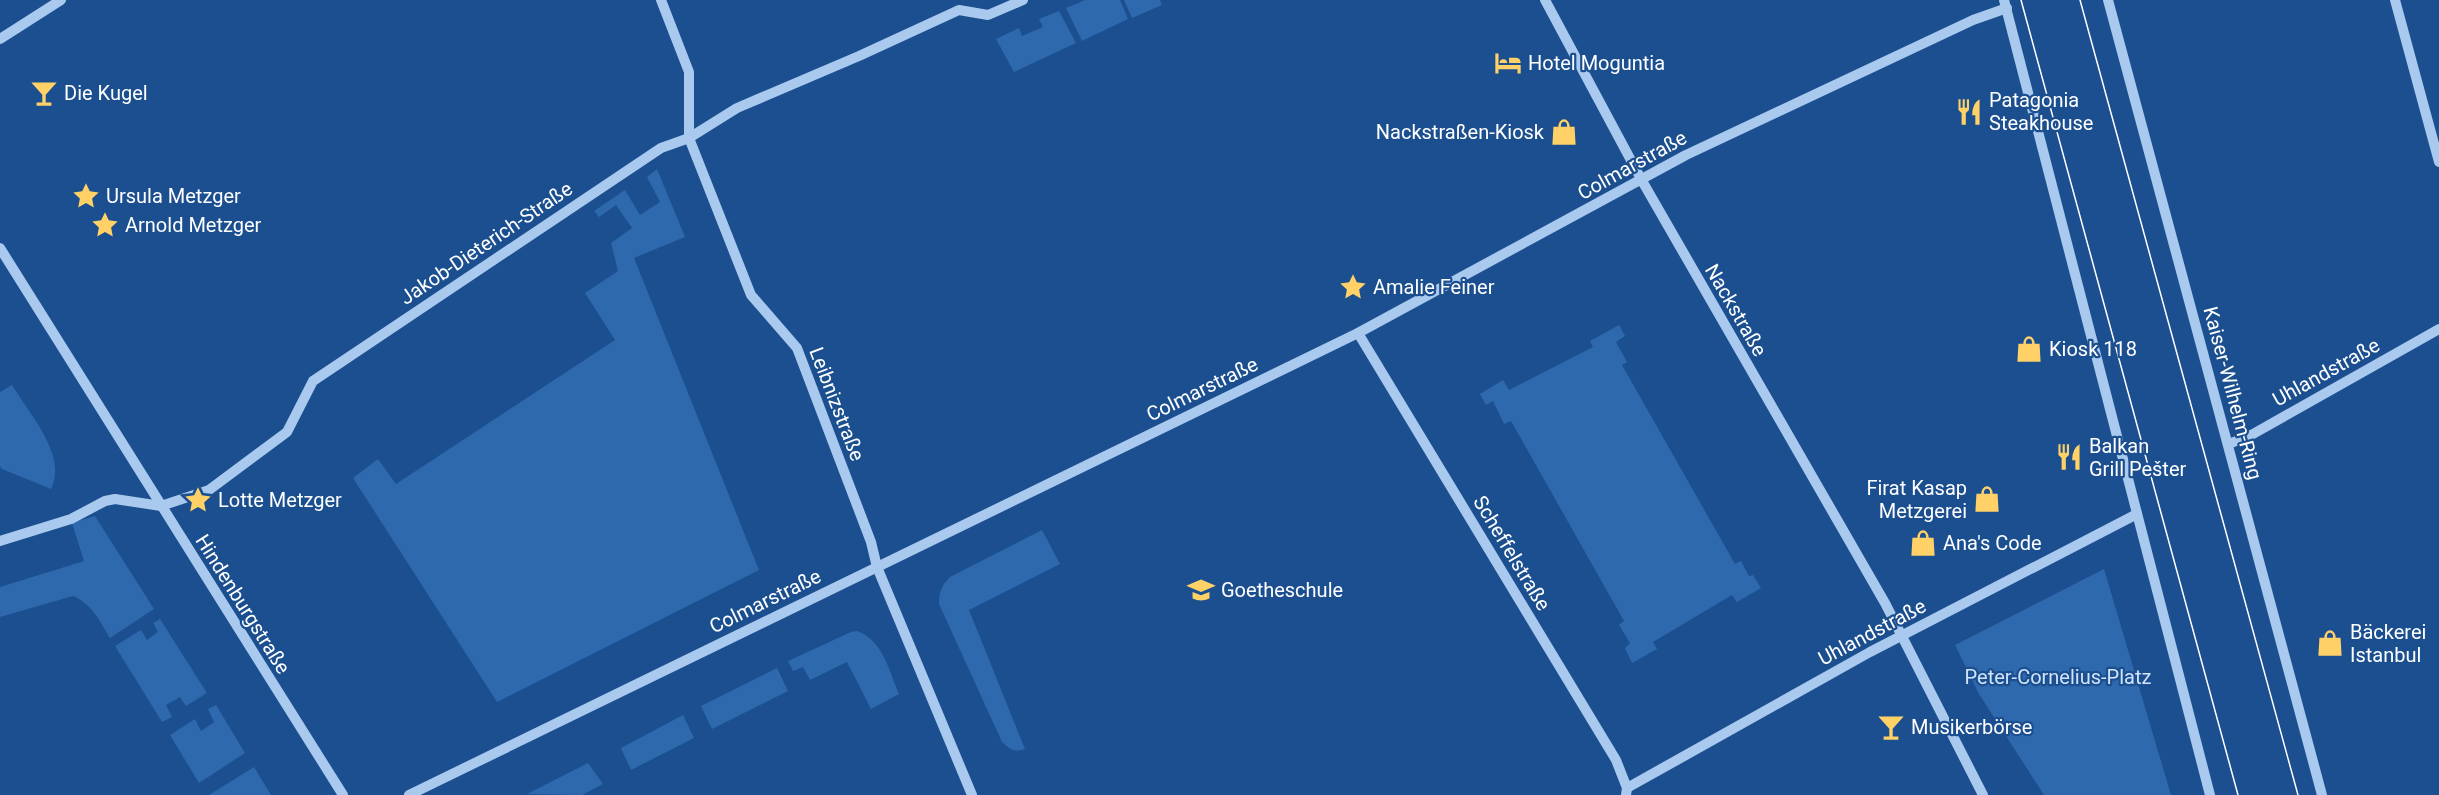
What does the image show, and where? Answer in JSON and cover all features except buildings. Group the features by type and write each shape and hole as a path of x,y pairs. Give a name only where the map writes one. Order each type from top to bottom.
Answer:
{"street":[{"path":"0,39 62,0"},
{"name":"Leibnizstraße","path":"661,0 688,72 689,138 751,295 797,348 871,542 877,567 972,795"},
{"name":"Jakob-Dieterich-Straße","path":"0,541 71,519 105,501 115,499 161,506 209,489 287,432 313,381 661,147 689,138 736,108 859,56 959,10 988,15 1023,0"},
{"name":"Nackstraße","path":"1545,0 1641,179 1902,635"},
{"name":"Kaiser-Wilhelm-Ring","path":"2108,0 2322,795"},
{"path":"2395,0 2439,162"},
{"path":"2006,4 2210,795"},
{"name":"Colmarstraße","path":"409,795 1358,333 1686,155 2006,4"},
{"name":"Hindenburgstraße","path":"0,248 343,795"},
{"name":"Uhlandstraße","path":"2229,444 2253,434 2439,329"},
{"name":"Scheffelstraße","path":"1358,333 1616,760 1627,792"},
{"name":"Uhlandstraße","path":"1627,792 1902,635 2137,514"},
{"path":"1902,635 1983,795"}],"green space":[{"path":"1085,0 1120,0 1128,19 1082,41 1066,8"},
{"path":"1124,0 1160,0 1162,5 1132,18"},
{"path":"1059,11 1076,43 1014,72 996,39 1019,28 1022,36 1043,27 1039,19"},
{"path":"657,169 685,237 634,258 759,570 497,702 353,478 378,459 396,484 615,340 585,293 618,271 611,243 632,228 616,205 599,217 594,211 625,190 640,215 660,202 647,177"},
{"path":"1619,325 1625,336 1616,342 1627,362 1622,365 1735,564 1741,561 1749,576 1753,575 1761,588 1737,602 1732,595 1653,642 1657,649 1632,663 1625,648 1630,643 1619,625 1624,621 1511,421 1504,424 1493,401 1486,405 1480,394 1503,380 1509,390 1593,347 1590,341"},
{"path":"12,385 51,449 55,476 51,489 2,469 0,466 0,392"},
{"path":"95,516 154,609 110,638 90,608 73,596 0,617 0,587 84,561 72,523"},
{"path":"1042,530 1060,564 969,610 1025,749 1015,750 1002,742 939,604 939,596 950,577"},
{"name":"Peter-Cornelius-Platz","path":"2104,569 2171,795 2044,795 1979,694 1955,645"},
{"path":"160,619 207,693 186,706 180,697 166,705 172,717 162,722 115,646 141,630 147,640 158,632 153,623"},
{"path":"857,631 866,635 879,649 899,694 871,709 847,662 810,680 803,667 793,671 788,661"},
{"path":"777,668 788,691 712,729 701,706"},
{"path":"216,705 245,753 199,783 170,735 195,719 201,731 214,722 208,709"},
{"path":"683,715 694,738 631,770 621,748"},
{"path":"588,763 603,784 582,795 527,794"},
{"path":"254,767 271,795 209,795"}],"tram line":[{"path":"2021,0 2238,795"},
{"path":"2080,0 2298,795"}],"place":[{"name":"Hotel Moguntia","path":"1508,63"},
{"name":"Die Kugel","path":"44,93"},
{"name":"Patagonia Steakhouse","path":"1969,112"},
{"name":"Nackstraßen-Kiosk","path":"1564,132"},
{"name":"Ursula Metzger","path":"86,196"},
{"name":"Arnold Metzger","path":"105,225"},
{"name":"Amalie Feiner","path":"1353,287"},
{"name":"Kiosk 118","path":"2029,349"},
{"name":"Balkan Grill Pešter","path":"2069,457"},
{"name":"Firat Kasap Metzgerei","path":"1987,499"},
{"name":"Lotte Metzger","path":"198,500"},
{"name":"Ana's Code","path":"1923,543"},
{"name":"Goetheschule","path":"1201,590"},
{"name":"Bäckerei Istanbul","path":"2330,643"},
{"name":"Musikerbörse","path":"1891,727"}]}
